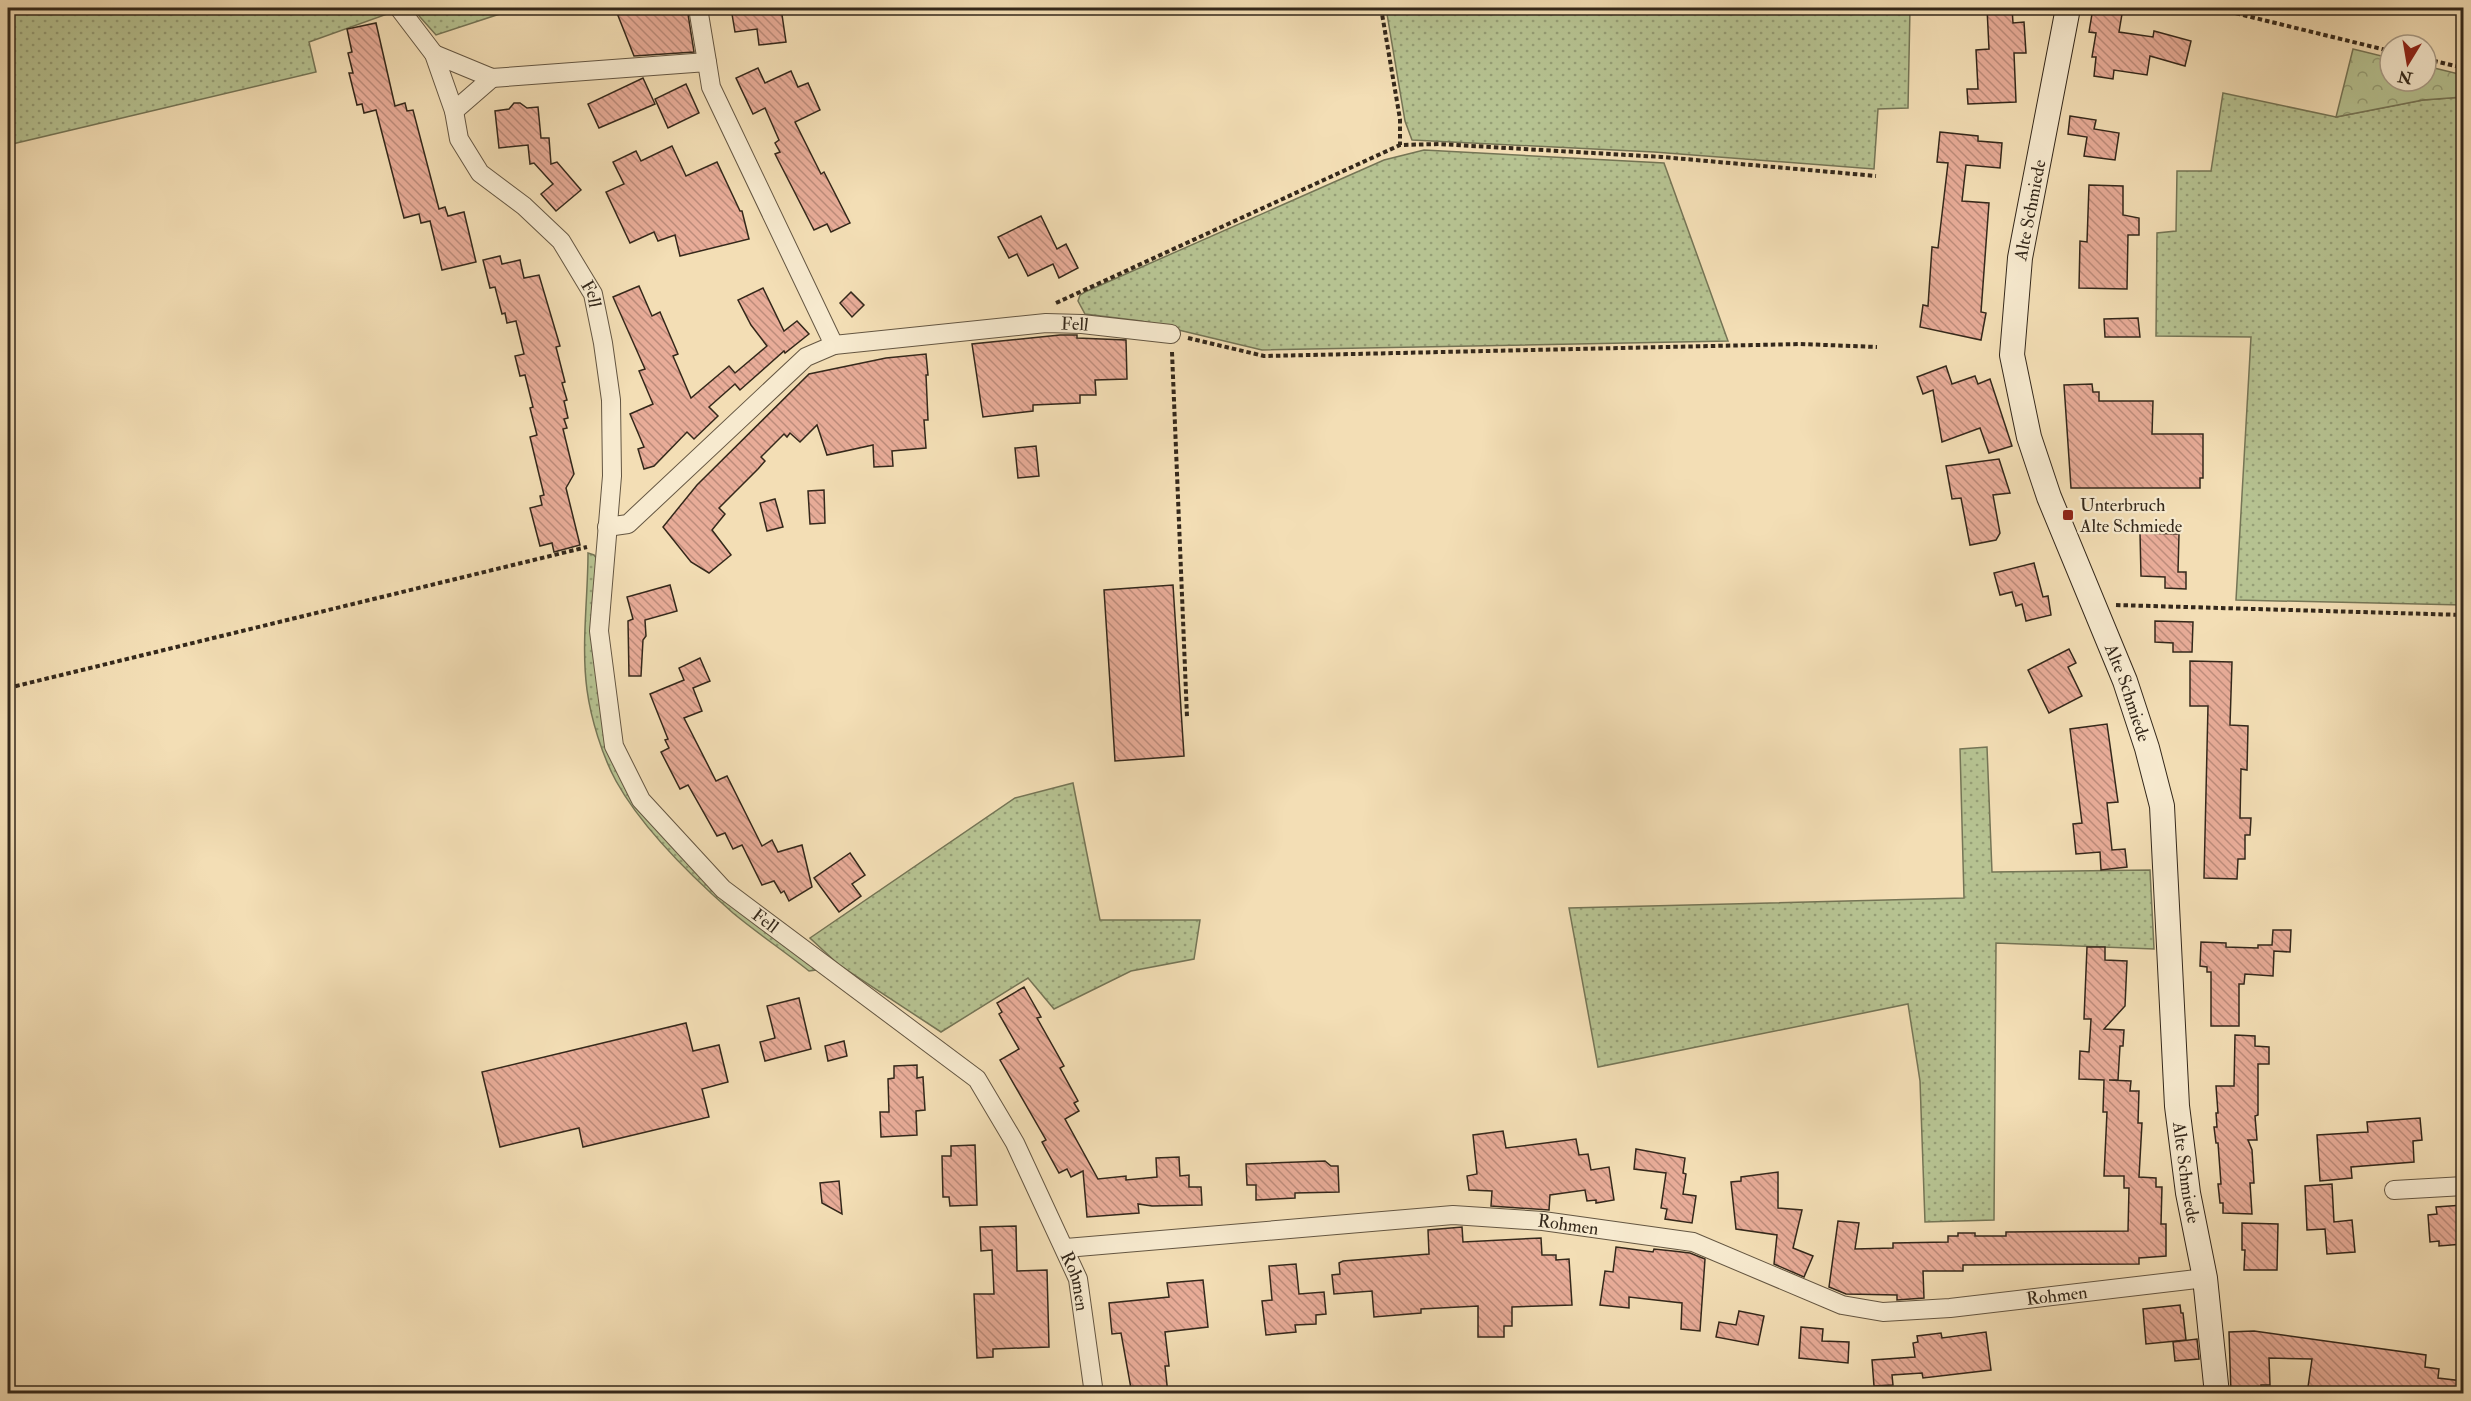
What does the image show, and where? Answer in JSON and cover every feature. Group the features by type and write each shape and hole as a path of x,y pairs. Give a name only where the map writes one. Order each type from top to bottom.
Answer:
{"street":[{"name":"Fell","path":"399,8 434,54 454,111 459,139 480,173 524,206 561,242 593,294 611,400 612,476 599,631 614,746 641,800 723,889 977,1079 1015,1143 1066,1248"},
{"path":"698,8 711,87 834,345"},
{"name":"Alte Schmiede","path":"2068,8 2020,258 2012,355 2029,437 2058,520 2095,604 2125,681 2148,748 2162,806 2177,1106 2188,1193 2205,1278 2217,1394"},
{"path":"434,54 492,78 707,62"},
{"path":"454,111 492,78"},
{"name":"Fell","path":"606,535 628,524 806,357 834,345 1027,325 1082,324 1171,334"},
{"path":"2394,1190 2463,1186"},
{"name":"Rohmen","path":"1094,1394 1078,1279 1066,1248 1453,1215 1543,1221 1693,1242 1842,1305 1882,1312 1950,1308 2205,1278"}],"path":[{"path":"1381,8 1400,118 1400,145"},
{"path":"2214,8 2378,48"},
{"path":"2438,62 2463,69"},
{"path":"1027,325 1040,310 1400,145 1439,144 1662,157 1876,176"},
{"path":"1187,717 1171,334 1264,356 1777,344 1877,347"},
{"path":"8,688 606,535"},
{"path":"2095,604 2463,615"}],"green space":[{"path":"8,8 390,8 393,12 309,42 316,72 8,145"},
{"path":"412,8 518,8 436,35"},
{"path":"1386,8 1910,8 1908,108 1878,109 1874,169 1654,152 1412,140 1405,121"},
{"path":"2353,49 2378,55 2378,93 2438,93 2438,69 2463,75 2463,97 2423,100 2336,117"},
{"path":"2223,93 2336,117 2423,100 2463,97 2463,605 2236,600 2251,337 2156,336 2157,233 2176,231 2177,171 2211,171"},
{"path":"1424,150 1664,163 1728,341 1262,350 1141,321 1085,314 1078,301 1080,295 1085,292 1384,160"},
{"path":"588,553 594,555 598,560 606,711 656,822 817,970 809,971 733,913 701,884 639,816 616,781 598,737 587,690 585,639"},
{"path":"1987,747 1992,872 2150,870 2154,949 1996,943 1994,1220 1925,1222 1920,1081 1908,1004 1598,1067 1569,908 1964,898 1960,749"},
{"path":"1073,783 1100,920 1200,920 1194,959 1131,971 1054,1009 1028,978 941,1032 839,965 810,938 1015,798"}],"building":[{"path":"615,8 687,8 694,52 634,56"},
{"path":"731,8 781,8 786,42 759,45 757,29 735,32"},
{"path":"1987,8 2012,8 2013,23 2024,22 2026,53 2014,53 2016,102 1968,104 1967,89 1978,89 1976,50 1989,49"},
{"path":"2093,8 2123,8 2119,32 2153,37 2154,31 2191,41 2185,66 2150,56 2147,75 2114,70 2113,79 2094,76 2096,57 2092,57 2096,33 2089,32"},
{"path":"376,23 395,106 405,103 407,111 413,110 439,209 445,207 448,216 464,212 476,262 442,270 430,221 421,223 419,214 404,218 376,110 364,113 362,104 357,105 349,73 353,73 348,53 352,52 347,29"},
{"path":"758,68 765,83 791,71 798,87 808,83 820,110 795,122 821,174 824,172 850,223 831,232 827,224 814,230 775,154 780,152 775,143 779,140 765,108 753,114 736,78"},
{"path":"643,78 655,104 599,128 588,104"},
{"path":"686,84 699,113 668,128 655,99"},
{"path":"514,103 520,103 527,108 538,107 541,138 549,138 551,164 557,162 581,190 556,211 541,194 553,184 534,163 530,164 528,145 499,148 495,111 509,109"},
{"path":"2070,116 2096,120 2094,129 2119,133 2115,160 2084,156 2087,137 2068,134"},
{"path":"1940,132 1978,136 1978,141 2002,143 2000,168 1966,165 1962,201 1989,203 1981,312 1986,313 1981,340 1920,327 1923,305 1928,306 1932,247 1938,248 1948,163 1937,162"},
{"path":"672,146 686,176 717,162 742,211 749,239 680,256 675,235 658,241 654,232 630,243 606,192 624,184 613,162 636,151 641,161"},
{"path":"2089,185 2123,186 2123,215 2139,218 2139,235 2128,235 2127,289 2079,288 2080,241 2087,242"},
{"path":"1041,216 1057,249 1066,244 1078,268 1059,278 1053,264 1028,276 1017,254 1009,258 998,237"},
{"path":"500,256 502,264 520,260 524,278 539,275 560,346 556,347 565,382 562,383 567,400 564,401 568,418 564,419 567,428 563,429 574,474 566,488 580,545 554,552 552,543 540,546 530,508 542,505 540,496 544,495 530,437 537,435 530,408 533,407 525,375 520,376 515,356 524,354 516,321 507,323 505,313 502,314 495,287 490,288 483,260"},
{"path":"639,286 652,316 660,312 678,354 673,356 691,398 729,366 735,373 767,346 751,325 738,300 763,288 784,331 797,321 809,334 785,353 784,351 740,390 735,384 709,407 718,416 694,439 687,432 654,466 644,469 638,449 644,447 630,414 653,404 639,371 645,369 613,297"},
{"path":"851,292 864,305 852,317 840,303"},
{"path":"2138,318 2140,337 2105,337 2104,319"},
{"path":"1060,335 1126,340 1127,379 1095,380 1096,395 1080,395 1080,403 1033,405 1033,411 983,417 972,344"},
{"path":"926,354 928,420 924,420 926,448 892,451 893,466 874,467 873,445 827,455 817,425 800,442 790,433 787,437 784,434 761,457 765,461 758,469 719,508 725,514 712,530 731,555 709,573 691,562 663,527 697,485 809,374 886,358"},
{"path":"1946,366 1952,384 1975,376 1978,384 1990,379 2012,446 1989,453 1980,428 1942,442 1933,390 1923,394 1917,377"},
{"path":"2092,384 2093,392 2099,392 2099,401 2153,401 2152,434 2203,434 2203,478 2200,478 2200,488 2071,488 2064,385"},
{"path":"1036,446 1039,476 1018,478 1015,448"},
{"path":"1999,459 2010,493 1993,495 2000,533 1996,540 1970,545 1961,498 1952,499 1946,466"},
{"path":"824,490 825,523 810,524 808,491"},
{"path":"775,499 783,527 767,531 760,503"},
{"path":"2140,533 2179,534 2178,572 2186,572 2186,589 2165,588 2165,577 2141,576"},
{"path":"2034,563 2043,597 2048,596 2051,615 2026,621 2022,604 2016,606 2012,592 2000,595 1994,573"},
{"path":"670,585 677,611 645,620 646,636 643,640 641,676 629,676 628,621 633,619 627,597"},
{"path":"1173,585 1184,756 1115,761 1104,590"},
{"path":"2155,621 2193,622 2192,652 2173,652 2173,643 2155,642"},
{"path":"2069,649 2076,663 2068,667 2082,696 2049,713 2028,670"},
{"path":"700,658 710,681 693,688 702,711 684,718 716,781 727,776 762,846 772,840 778,852 802,845 812,887 789,901 784,891 781,893 774,881 762,885 742,845 733,849 725,833 717,836 688,785 680,789 661,752 669,748 665,740 668,739 650,694 684,680 679,668"},
{"path":"2190,661 2232,662 2230,725 2248,726 2247,770 2241,769 2240,818 2251,818 2250,835 2245,835 2245,859 2238,859 2237,879 2204,878 2208,706 2190,706"},
{"path":"2107,724 2118,802 2107,803 2112,850 2125,849 2127,867 2101,870 2100,852 2076,854 2073,824 2082,823 2070,729"},
{"path":"850,853 865,875 852,884 861,896 839,912 814,878"},
{"path":"2273,930 2291,930 2290,952 2274,951 2273,976 2245,974 2244,984 2239,984 2239,1026 2211,1026 2211,972 2207,972 2207,967 2200,966 2201,942 2226,943 2226,947 2258,948 2258,945 2272,945"},
{"path":"2087,947 2105,947 2105,960 2127,961 2125,1006 2104,1029 2124,1030 2123,1046 2120,1046 2118,1080 2109,1080 2131,1081 2130,1091 2139,1091 2138,1123 2142,1123 2139,1177 2156,1178 2156,1187 2162,1187 2161,1224 2166,1224 2166,1256 2139,1258 2139,1264 1963,1265 1963,1271 1923,1271 1924,1298 1897,1300 1897,1295 1846,1294 1829,1287 1838,1221 1859,1223 1855,1249 1893,1248 1893,1243 1948,1242 1948,1236 1958,1236 1958,1233 1975,1233 1975,1236 2006,1236 2006,1232 2128,1231 2129,1188 2124,1188 2124,1176 2104,1176 2107,1112 2103,1112 2104,1080 2079,1079 2080,1051 2089,1052 2091,1019 2084,1019"},
{"path":"1024,987 1041,1017 1037,1018 1064,1066 1060,1068 1078,1101 1074,1103 1079,1111 1065,1119 1098,1179 1126,1176 1126,1180 1157,1177 1156,1158 1179,1157 1180,1176 1189,1175 1189,1187 1201,1187 1202,1205 1138,1204 1139,1213 1087,1217 1083,1171 1071,1177 1067,1169 1059,1173 1042,1142 1046,1140 1000,1060 1019,1049 999,1014 1002,1012 997,1003"},
{"path":"799,998 811,1049 765,1061 760,1042 775,1038 767,1006"},
{"path":"686,1023 693,1051 719,1045 728,1082 702,1089 709,1117 583,1147 579,1128 500,1147 482,1072"},
{"path":"2235,1035 2255,1036 2255,1046 2269,1047 2269,1064 2258,1064 2258,1115 2255,1116 2257,1140 2248,1140 2252,1150 2254,1183 2250,1183 2252,1214 2223,1213 2218,1184 2221,1184 2218,1143 2216,1143 2214,1127 2217,1127 2216,1113 2218,1113 2216,1086 2234,1086"},
{"path":"844,1041 847,1056 828,1061 825,1046"},
{"path":"917,1065 917,1078 923,1077 925,1110 916,1111 917,1135 881,1137 880,1112 889,1112 888,1079 894,1078 894,1066"},
{"path":"2420,1118 2422,1140 2413,1141 2414,1162 2351,1167 2352,1178 2320,1181 2317,1135 2368,1132 2367,1122"},
{"path":"1503,1131 1506,1148 1576,1139 1579,1155 1588,1154 1591,1170 1609,1167 1614,1200 1596,1203 1596,1200 1587,1201 1585,1190 1550,1195 1549,1210 1491,1206 1492,1191 1469,1190 1467,1176 1477,1174 1473,1135"},
{"path":"975,1145 977,1205 950,1206 949,1197 943,1197 942,1156 951,1156 951,1146"},
{"path":"1636,1149 1685,1158 1683,1173 1686,1174 1683,1194 1696,1196 1692,1223 1665,1219 1667,1209 1661,1208 1666,1173 1634,1169"},
{"path":"1325,1161 1331,1166 1338,1166 1339,1192 1295,1193 1295,1198 1256,1200 1256,1185 1247,1185 1246,1164"},
{"path":"1778,1172 1778,1208 1802,1210 1793,1248 1813,1256 1804,1277 1774,1264 1777,1235 1736,1229 1731,1182 1741,1181 1741,1177"},
{"path":"839,1181 842,1214 822,1203 820,1183"},
{"path":"2332,1184 2334,1222 2352,1220 2355,1252 2327,1254 2325,1229 2307,1230 2305,1186"},
{"path":"2463,1205 2463,1244 2439,1246 2439,1241 2430,1242 2428,1215 2437,1214 2436,1207"},
{"path":"2242,1223 2278,1224 2277,1270 2244,1270 2245,1250 2242,1250"},
{"path":"1016,1226 1017,1271 1047,1270 1049,1347 993,1349 993,1357 977,1358 974,1294 994,1294 992,1250 981,1251 980,1227"},
{"path":"1462,1227 1463,1242 1541,1238 1542,1255 1556,1255 1556,1260 1569,1259 1572,1305 1512,1307 1512,1326 1504,1326 1504,1337 1478,1337 1478,1306 1421,1309 1421,1313 1374,1317 1372,1291 1334,1294 1332,1275 1340,1274 1339,1263 1429,1254 1428,1230"},
{"path":"1616,1247 1653,1252 1654,1249 1690,1253 1705,1259 1700,1331 1681,1329 1682,1303 1629,1297 1629,1308 1600,1305 1605,1271 1613,1272"},
{"path":"1296,1264 1299,1294 1324,1292 1326,1314 1316,1315 1316,1324 1295,1325 1296,1332 1266,1335 1262,1301 1272,1300 1269,1266"},
{"path":"1203,1280 1208,1327 1165,1332 1169,1366 1165,1366 1168,1394 1132,1394 1121,1333 1112,1334 1109,1303 1169,1297 1167,1283"},
{"path":"2180,1305 2186,1340 2146,1344 2143,1309"},
{"path":"1739,1311 1764,1316 1758,1345 1716,1337 1719,1322 1736,1325"},
{"path":"1801,1327 1823,1329 1822,1341 1849,1342 1848,1363 1799,1358"},
{"path":"2254,1331 2426,1355 2425,1367 2439,1369 2438,1378 2463,1381 2463,1394 2307,1394 2312,1359 2269,1358 2270,1385 2261,1385 2261,1394 2231,1394 2229,1332"},
{"path":"1986,1332 1991,1370 1923,1378 1922,1373 1892,1375 1893,1385 1874,1386 1872,1360 1915,1357 1913,1343 1918,1342 1917,1336 1941,1333 1942,1338"},
{"path":"2197,1339 2199,1359 2175,1361 2173,1342"}],"place":[{"name":"Unterbruch Alte Schmiede","path":"2068,515"}]}
